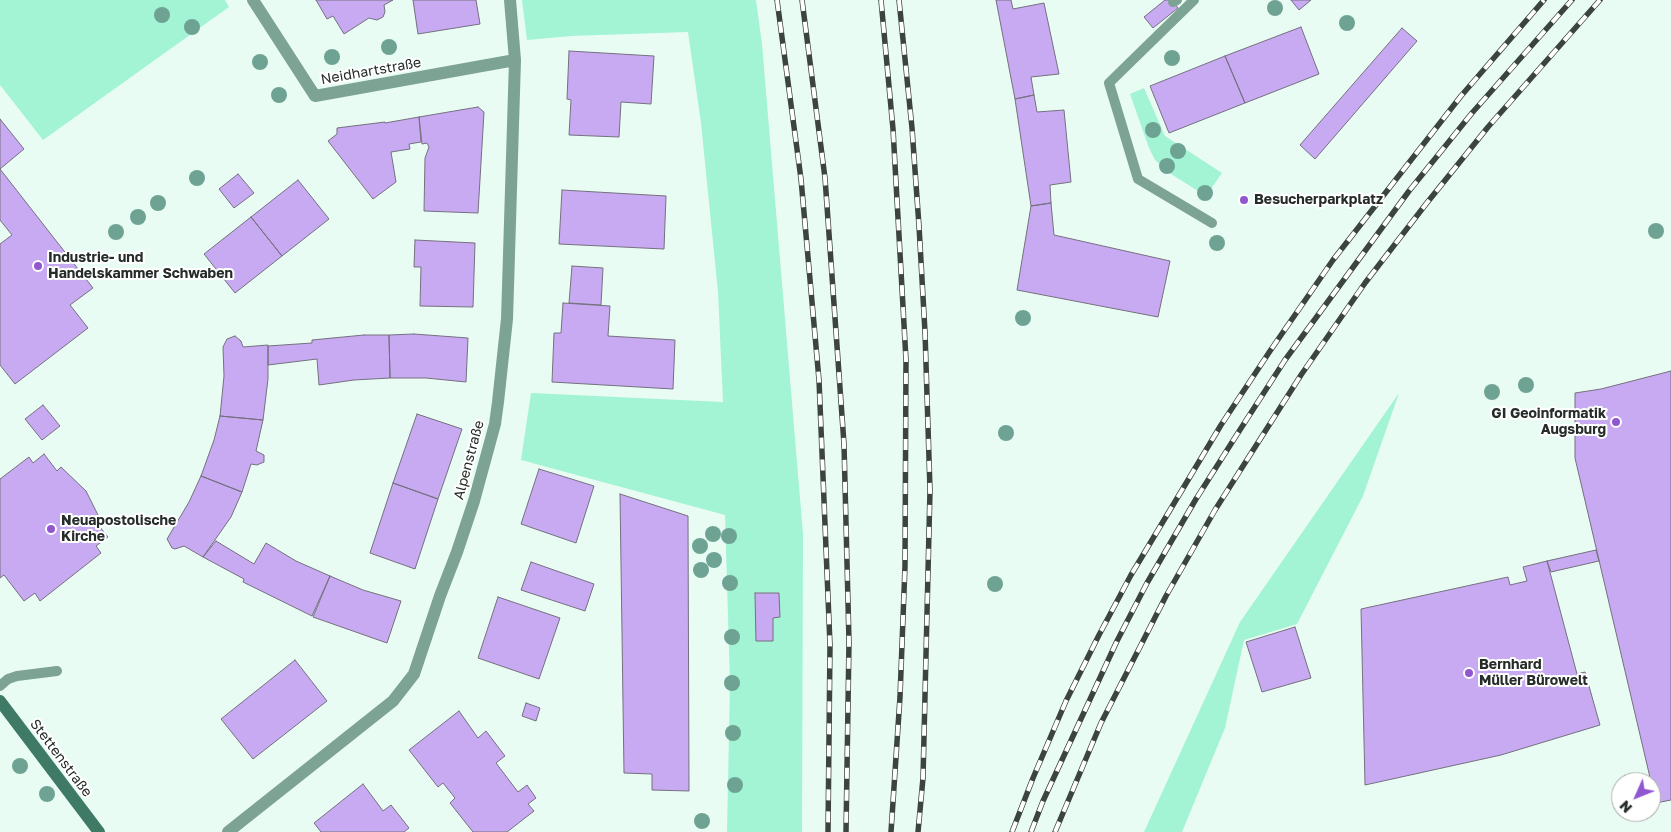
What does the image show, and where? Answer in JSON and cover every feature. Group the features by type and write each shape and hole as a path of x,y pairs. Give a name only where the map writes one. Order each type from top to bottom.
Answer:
{"street":[{"name":"Neidhartstraße","path":"253,0 315,96 515,60"},
{"name":"Alpenstraße","path":"228,832 393,700 414,674 474,501 495,424 509,277 515,60 510,0"},
{"name":"Stettenstraße","path":"0,701 99,832"}],"lane":[{"path":"1191,1 1109,83 1138,179 1212,223"},
{"path":"0,686 8,679 17,676 58,671"}],"green space":[{"path":"0,0 225,0 229,7 43,140 0,85"},
{"path":"522,0 756,0 762,44 803,534 802,832 727,832 730,684 725,515 521,460 531,393 723,402 718,292 701,123 688,32 571,36 527,40"},
{"path":"1144,88 1165,136 1222,173 1206,196 1171,174 1155,160 1130,94"},
{"path":"1399,393 1363,496 1297,624 1244,640 1225,728 1182,832 1144,832 1240,622"}],"building":[{"path":"316,0 393,0 384,5 385,12 383,17 377,20 369,18 344,34 333,16 327,19"},
{"path":"413,0 476,0 480,24 418,34"},
{"path":"996,0 1011,0 1013,9 1044,3 1059,74 1031,77 1034,95 1015,99"},
{"path":"1165,0 1172,0 1178,8 1153,28 1144,17"},
{"path":"1291,0 1311,0 1299,10"},
{"path":"1301,27 1319,74 1245,103 1225,56"},
{"path":"1402,28 1417,41 1315,159 1300,145"},
{"path":"569,51 654,56 651,104 621,102 619,137 569,135 571,100 567,99"},
{"path":"1225,56 1245,103 1169,133 1150,86"},
{"path":"1034,95 1037,112 1064,110 1071,182 1050,185 1051,203 1031,206 1015,99"},
{"path":"478,107 484,112 478,213 424,211 425,158 429,147 427,143 422,144 419,117"},
{"path":"419,117 421,142 409,144 410,149 391,152 396,182 373,199 328,141 337,134 337,128"},
{"path":"0,119 24,149 0,169"},
{"name":"Industrie- und Handelskammer Schwaben","path":"0,169 93,288 70,305 88,328 15,384 0,365 0,244 12,235 0,220"},
{"path":"238,174 254,193 234,208 219,189"},
{"path":"298,180 329,219 282,256 251,217"},
{"path":"562,190 666,196 664,249 559,244"},
{"path":"1051,203 1054,235 1170,261 1158,317 1017,290 1031,206"},
{"path":"251,217 282,256 235,293 204,254"},
{"path":"415,240 475,243 473,307 420,306 421,267 414,267"},
{"path":"572,266 603,268 601,305 569,303"},
{"path":"563,303 610,306 608,336 675,340 673,389 552,382 554,333 561,333"},
{"path":"414,334 468,338 466,382 426,378 390,378 389,335"},
{"path":"364,335 389,335 390,378 354,380 319,385 317,359 268,365 268,346 312,343 312,340"},
{"path":"235,336 241,341 243,347 268,345 268,379 263,420 220,416 224,376 223,347 227,339"},
{"name":"Bernhard Müller Bürowelt","path":"1671,371 1671,800 1661,802 1661,772 1649,772 1575,458 1575,393 1601,389"},
{"path":"43,405 60,426 42,440 25,419"},
{"path":"417,414 462,429 438,499 393,483"},
{"path":"220,416 263,420 256,451 264,455 264,462 257,465 251,464 242,492 201,476 214,440"},
{"name":"Neuapostolische Kirche","path":"44,454 57,471 61,467 86,491 99,517 95,521 108,537 96,546 101,553 40,601 35,593 24,601 4,575 0,578 0,479 29,457 33,463"},
{"path":"539,469 594,486 576,543 521,524"},
{"path":"201,476 242,492 231,517 203,557 184,546 172,548 167,539 189,502"},
{"path":"393,483 438,499 415,569 370,553"},
{"path":"620,494 688,516 689,791 652,790 652,774 624,773"},
{"path":"216,541 254,564 266,543 296,561 330,576 312,616 243,582 244,579 203,557"},
{"path":"1596,550 1599,561 1551,572 1547,561"},
{"name":"Bernhard Müller Bürowelt","path":"1547,561 1577,674 1585,672 1600,725 1501,755 1365,785 1361,609 1508,577 1510,585 1527,581 1523,567"},
{"path":"531,562 594,584 585,611 521,590"},
{"path":"330,576 363,590 401,601 387,643 313,617"},
{"path":"755,593 779,593 780,617 773,618 773,641 756,641"},
{"path":"498,597 560,618 539,679 478,658"},
{"path":"1295,627 1311,678 1262,692 1246,642"},
{"path":"295,660 327,701 253,759 221,719"},
{"path":"526,703 540,708 536,721 522,716"},
{"path":"459,711 478,738 486,731 505,756 496,763 518,792 527,785 536,798 528,804 534,811 507,832 473,832 450,803 455,798 443,783 438,787 409,750"},
{"path":"363,784 383,811 391,805 409,828 404,832 321,832 314,823"}],"railway":[{"path":"777,0 801,179 819,380 830,645 828,832"},
{"path":"802,0 825,178 844,444 849,642 846,832"},
{"path":"881,0 893,129 906,360 905,566 900,697 891,832"},
{"path":"899,0 912,128 919,226 925,332 930,490 923,778 918,832"},
{"path":"1012,832 1066,701 1099,635 1131,575 1221,425 1333,260 1461,96 1544,0"},
{"path":"1031,832 1043,801 1117,641 1147,583 1196,499 1285,360 1409,191 1472,113 1572,0"},
{"path":"1055,832 1101,723 1166,596 1215,510 1301,375 1365,283 1426,204 1488,127 1600,0"}],"place":[{"name":"Besucherparkplatz","path":"1244,200"},
{"name":"Industrie- und Handelskammer Schwaben","path":"38,266"},
{"name":"GI Geoinformatik Augsburg","path":"1616,422"},
{"name":"Neuapostolische Kirche","path":"51,529"},
{"name":"Bernhard Müller Bürowelt","path":"1469,673"}]}
